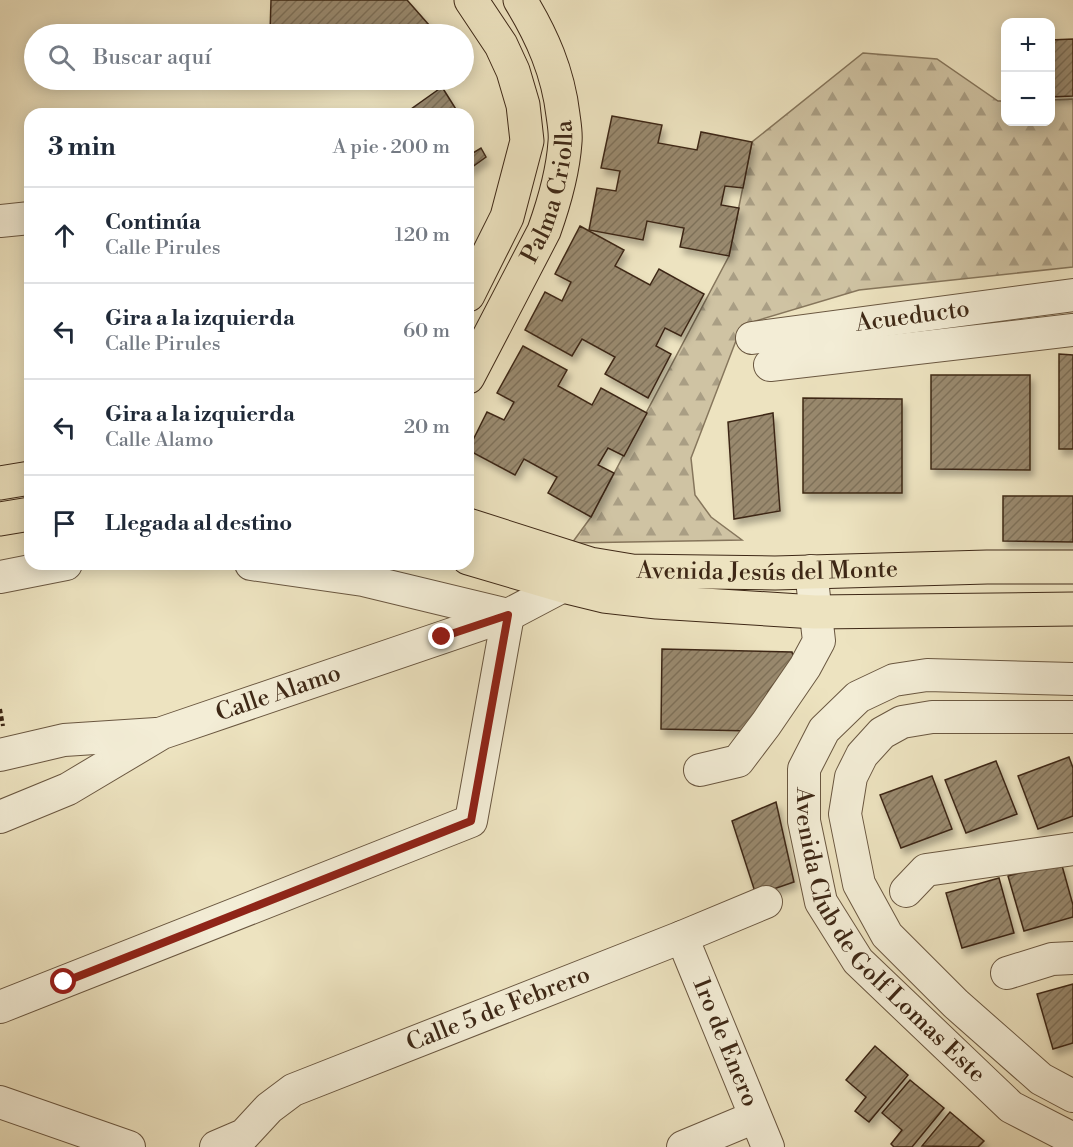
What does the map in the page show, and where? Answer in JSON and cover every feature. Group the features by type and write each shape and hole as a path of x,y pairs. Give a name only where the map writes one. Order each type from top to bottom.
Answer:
{"main road":[{"name":"Palma Criolla","path":"471,0 501,45 513,71 522,105 527,141 507,217 476,263"},
{"name":"Palma Criolla","path":"474,365 544,231 553,207 566,141 561,96 550,56 536,25 520,0"},
{"path":"0,483 24,479"},
{"path":"0,519 24,515"},
{"name":"Avenida Jesús del Monte","path":"474,527 590,564 632,571 775,573 1073,567"},
{"name":"Avenida Jesús del Monte","path":"474,560 604,596 657,602 815,612 1073,609"}],"street":[{"path":"0,221 24,219"},
{"path":"476,263 518,281"},
{"name":"Acueducto","path":"752,338 1073,295"},
{"path":"770,365 1073,330"},
{"path":"0,577 36,570"},
{"path":"0,1007 471,821 508,615 363,580 292,570"},
{"path":"700,770 738,761 805,667 819,641 812,571"},
{"name":"Calle Alamo","path":"0,817 68,789 162,733 508,615 563,586"},
{"name":"Avenida Club de Golf Lomas Este","path":"1073,679 927,675 894,680 858,697 824,730 804,769 804,821 821,902 858,961 1011,1107 1073,1139"},
{"name":"Avenida Club de Golf Lomas Este","path":"1073,717 932,717 902,722 882,733 862,754 851,777 845,814 859,884 887,935 956,1004 1041,1080 1073,1096"},
{"path":"0,755 64,740 162,733"},
{"path":"906,891 926,870 1073,849"},
{"name":"Calle 5 de Febrero","path":"237,1143 269,1108 293,1090 766,902"},
{"name":"1ro de Enero","path":"682,937 768,1147"},
{"path":"1007,973 1052,959 1073,958"},
{"path":"0,1102 129,1147"},
{"path":"683,1147 755,1117"}],"green space":[{"path":"863,53 937,59 1001,101 1001,126 1055,126 1055,100 1073,99 1073,267 859,290 742,325 691,458 695,495 711,517 742,540 572,543 591,517 729,256 752,142"}],"building":[{"path":"271,0 407,0 428,24 270,24"},
{"path":"1073,39 1073,96 1055,97 1055,40"},
{"path":"438,90 444,90 455,108 412,108"},
{"path":"612,116 662,125 658,143 697,150 701,132 752,142 743,188 725,186 721,205 739,208 729,256 680,247 684,228 647,221 643,240 589,230 597,188 616,191 620,171 601,168"},
{"path":"481,148 486,157 474,166 474,152"},
{"path":"580,226 624,250 615,266 650,285 659,269 704,294 681,336 665,328 656,346 671,354 648,398 605,374 615,357 582,339 572,356 525,330 545,292 562,301 571,282 555,274"},
{"path":"523,346 567,370 558,386 592,405 601,388 647,413 624,456 608,448 598,465 614,473 591,517 548,493 557,477 524,459 515,475 474,453 474,438 487,412 504,420 514,402 497,393"},
{"path":"1059,354 1073,355 1073,449 1059,449"},
{"path":"931,375 1030,375 1030,470 931,469"},
{"path":"803,398 902,399 902,493 803,493"},
{"path":"773,413 780,511 734,519 728,422"},
{"path":"1003,496 1073,496 1073,542 1003,541"},
{"path":"662,649 792,652 795,663 780,676 768,692 752,731 661,729"},
{"path":"1069,757 1073,768 1073,816 1038,829 1018,776"},
{"path":"996,761 1017,814 966,833 945,780"},
{"path":"932,776 952,829 901,848 880,795"},
{"path":"776,802 794,882 756,895 732,821"},
{"path":"1061,862 1073,905 1073,917 1024,931 1008,876"},
{"path":"999,878 1014,933 962,948 946,893"},
{"path":"1073,984 1073,1043 1053,1049 1037,994"},
{"path":"875,1046 908,1075 869,1122 855,1111 866,1097 846,1080"},
{"path":"910,1080 944,1108 912,1147 894,1147 891,1144 902,1130 882,1113"},
{"path":"950,1112 984,1141 978,1147 922,1146"}],"route":[{"path":"64,982 471,821 508,615 442,637"}]}
